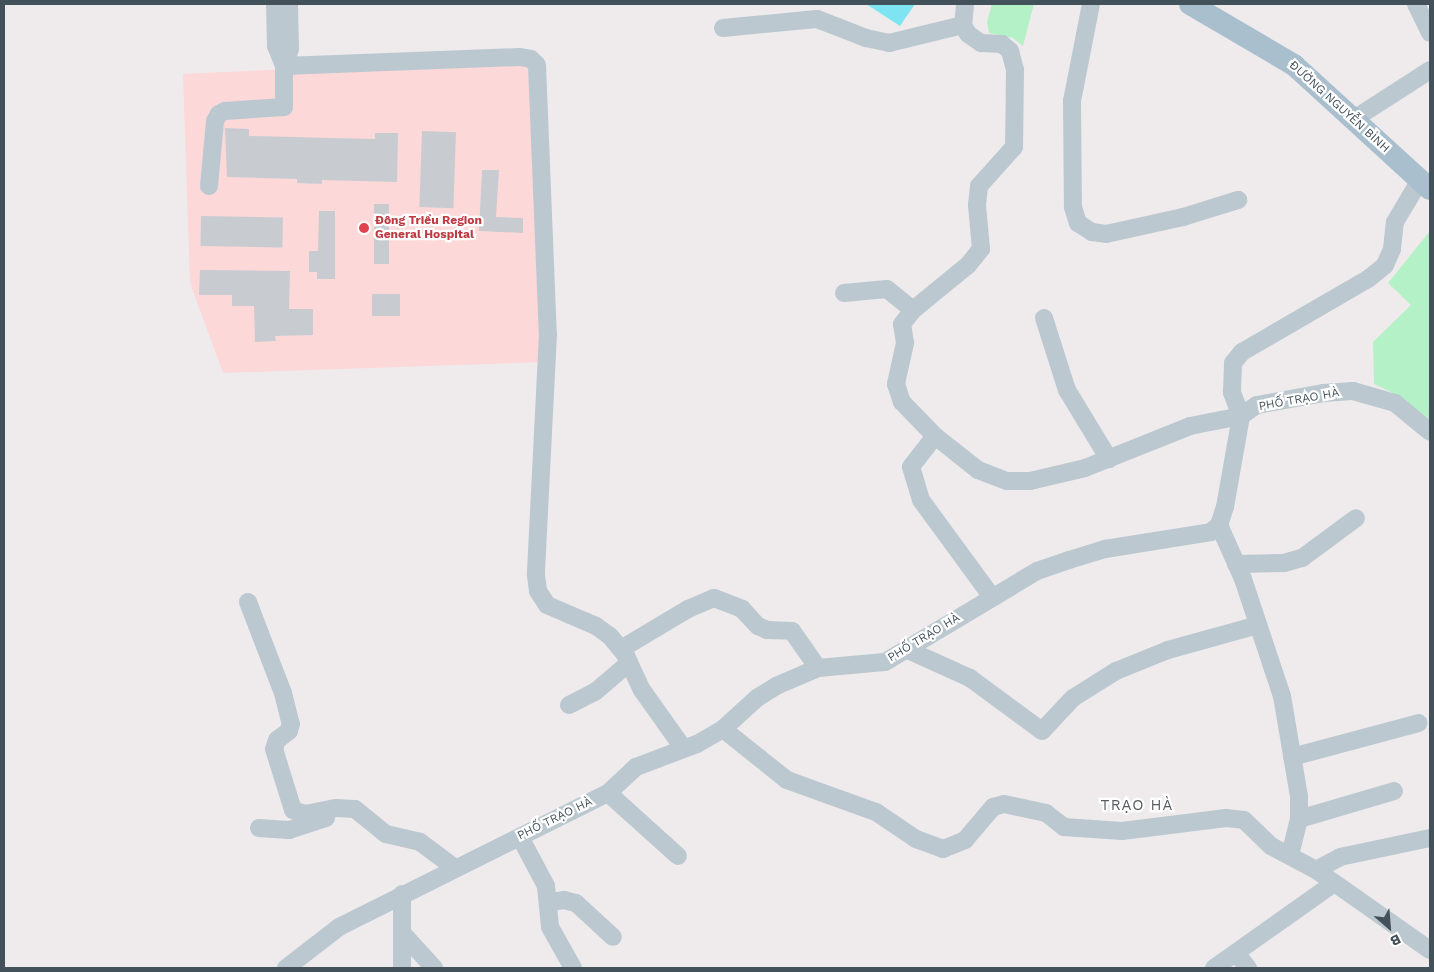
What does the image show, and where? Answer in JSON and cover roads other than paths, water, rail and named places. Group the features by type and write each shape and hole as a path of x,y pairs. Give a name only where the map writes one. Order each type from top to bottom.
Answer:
{"main road":[{"name":"ĐƯỜNG NGUYỄN BÌNH","path":"1190,4 1294,65 1427,184"}],"street":[{"path":"275,4 276,46 284,66"},
{"path":"209,186 215,121 219,114 226,111 284,107 284,66 290,49 289,4"},
{"path":"844,293 887,289 914,310 968,265 981,249 976,205 980,186 1014,146 1015,70 1010,51 1002,44 981,43 968,34 963,25 965,4"},
{"path":"1091,4 1072,101 1073,207 1078,223 1092,232 1106,234 1183,217 1238,200"},
{"path":"1416,4 1430,33"},
{"path":"723,28 817,19 866,38 889,43 963,25"},
{"path":"284,66 520,57 531,59 537,65 548,334 536,575 538,591 547,606 603,630 625,656 642,690 684,749"},
{"path":"1354,119 1430,70"},
{"path":"1290,854 1299,819 1299,797 1282,696 1236,564 1219,525 1227,497 1241,416 1232,392 1230,372 1233,363 1242,352 1368,279 1385,265 1392,249 1395,222 1427,184"},
{"name":"PHỐ TRẠO HÀ","path":"914,310 902,324 905,343 896,384 902,402 935,436 978,470 1008,482 1030,481 1085,468 1190,426 1241,416 1256,405 1323,393 1353,391 1395,403 1430,432"},
{"path":"1044,318 1067,390 1109,458"},
{"path":"935,436 911,467 914,483 921,500 992,597"},
{"path":"1236,564 1284,563 1302,558 1356,518"},
{"name":"PHỐ TRẠO HÀ","path":"286,968 339,927 608,793 636,767 684,749 723,729 757,698 776,686 818,668 885,662 908,650 1037,571 1105,549 1211,532 1219,525"},
{"path":"568,705 595,692 625,656 688,609 714,598 742,609 763,628 792,631 818,668"},
{"path":"248,602 283,694 291,724 289,731 277,740 274,749 293,810 305,814 344,808 367,815 386,834 398,839 429,846 455,868"},
{"path":"908,650 970,678 1042,731 1073,698 1116,671 1168,650 1258,625"},
{"path":"1292,757 1419,723"},
{"path":"723,729 787,780 876,812 916,839 943,849 965,840 993,807 1004,804 1046,813 1064,827 1122,831 1226,818 1244,820 1271,846 1290,854 1316,870 1430,950"},
{"path":"1299,819 1394,791"},
{"path":"608,793 678,856"},
{"path":"259,828 289,830 311,825 344,808"},
{"path":"520,836 546,886 550,902 550,927 572,968"},
{"path":"1316,870 1340,857 1430,838"},
{"path":"1214,968 1237,954 1334,883"},
{"path":"402,894 404,935 402,968"},
{"path":"550,902 564,900 576,903 613,936"},
{"path":"404,935 434,968"},
{"path":"1237,954 1248,968"}],"water":[{"path":"866,4 915,4 900,26"}],"place":[{"name":"Đông Triều Region General Hospital","path":"364,228"}],"district":[{"name":"TRẠO HÀ","path":"1137,806"}]}
